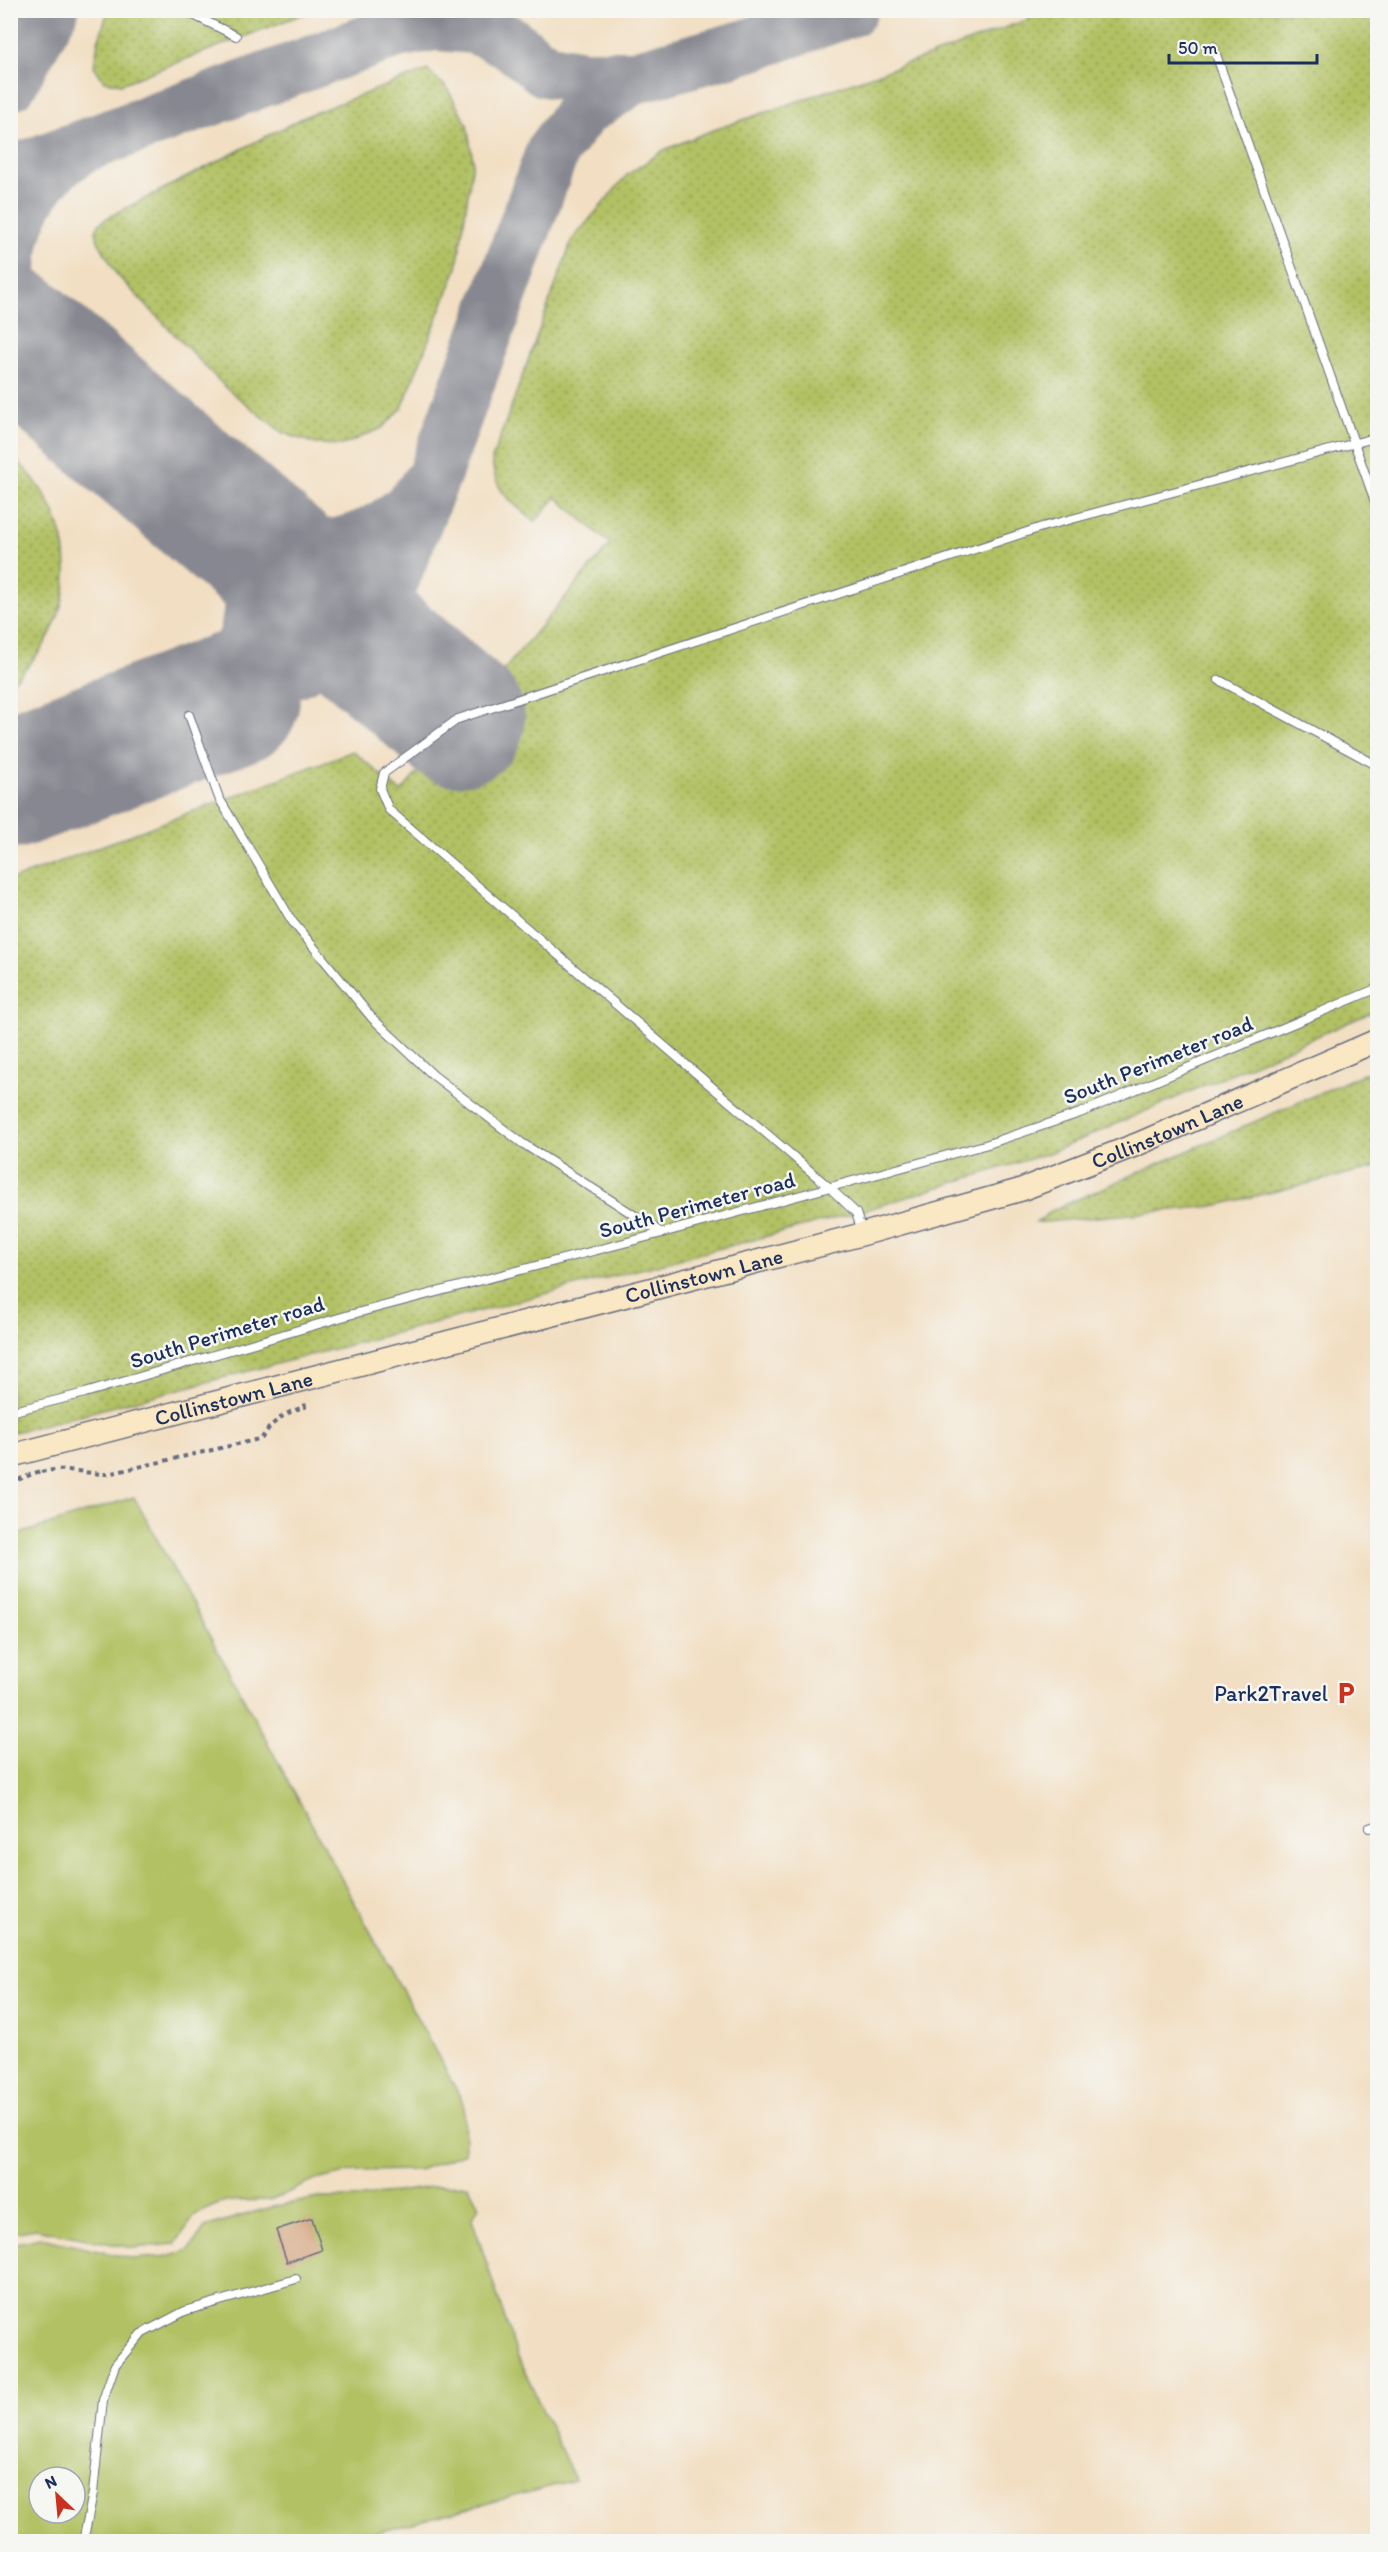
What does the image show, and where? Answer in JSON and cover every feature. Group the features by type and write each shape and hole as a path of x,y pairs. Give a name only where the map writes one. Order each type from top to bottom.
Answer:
{"street":[{"name":"Collinstown Lane","path":"10,1456 863,1234 1020,1190 1138,1144 1377,1040"}],"lane":[{"path":"183,10 236,36"},
{"path":"1212,46 1377,510"},
{"path":"863,1234 856,1213 830,1188 389,810 380,789 384,773 458,719 1042,526 1377,437"},
{"path":"1219,680 1377,766"},
{"path":"189,715 219,798 292,921 372,1018 433,1075 522,1143 662,1233"},
{"name":"South Perimeter road","path":"10,1412 84,1393 349,1314 662,1233 988,1144 1080,1113 1377,988"},
{"path":"83,2541 93,2493 103,2400 115,2365 141,2334 185,2311 296,2279"}],"path":[{"path":"41,1472 77,1469 94,1474 108,1474 251,1442 262,1438 269,1425 305,1407 306,1402 300,1397"}],"green space":[{"path":"108,11 311,11 121,84 104,81 94,66 98,42"},
{"path":"1050,11 1377,11 1377,1010 1052,1152 856,1213 11,1433 11,880 353,751 401,792 610,544 556,497 535,522 500,489 493,471 492,459 572,240 627,175 664,150 705,133 949,49"},
{"path":"427,70 447,88 467,124 473,161 457,268 402,408 382,428 343,445 316,444 283,433 226,388 117,275 98,241 96,231 99,224 107,218 306,116"},
{"path":"11,455 35,481 52,509 63,539 66,569 63,599 52,629 35,657 11,683"},
{"path":"1377,1068 1377,1167 1214,1206 1036,1223 1053,1210"},
{"path":"134,1497 464,2104 465,2153 419,2170 355,2171 316,2180 271,2200 225,2201 196,2214 175,2244 133,2248 36,2229 11,2233 10,1537"},
{"path":"468,2185 479,2206 472,2219 517,2355 575,2480 345,2541 11,2541 11,2244 41,2238 134,2259 170,2256 189,2250 205,2227 271,2207 319,2198 356,2198 438,2186"}],"building":[{"path":"312,2218 322,2250 287,2262 276,2230"}],"taxiway":[{"path":"10,84 52,10"},
{"path":"10,173 397,31 436,24 475,27 509,42 545,70 583,77 634,77 747,46 851,10"},
{"path":"233,698 303,667 334,647 354,629 392,581 436,470 553,150 582,111 634,77"},
{"path":"72,154 47,174 23,210 15,234 10,262 12,292 27,334 40,351 76,387 196,490 247,526 274,539 302,546 333,545 365,536 400,515 427,485"},
{"path":"182,718 211,694 235,664 249,617 251,601 248,568 234,536 216,510"}],"runway":[{"path":"10,333 458,719"},
{"path":"10,782 233,698"}],"place":[{"name":"Park2Travel","path":"1346,1693"}]}
